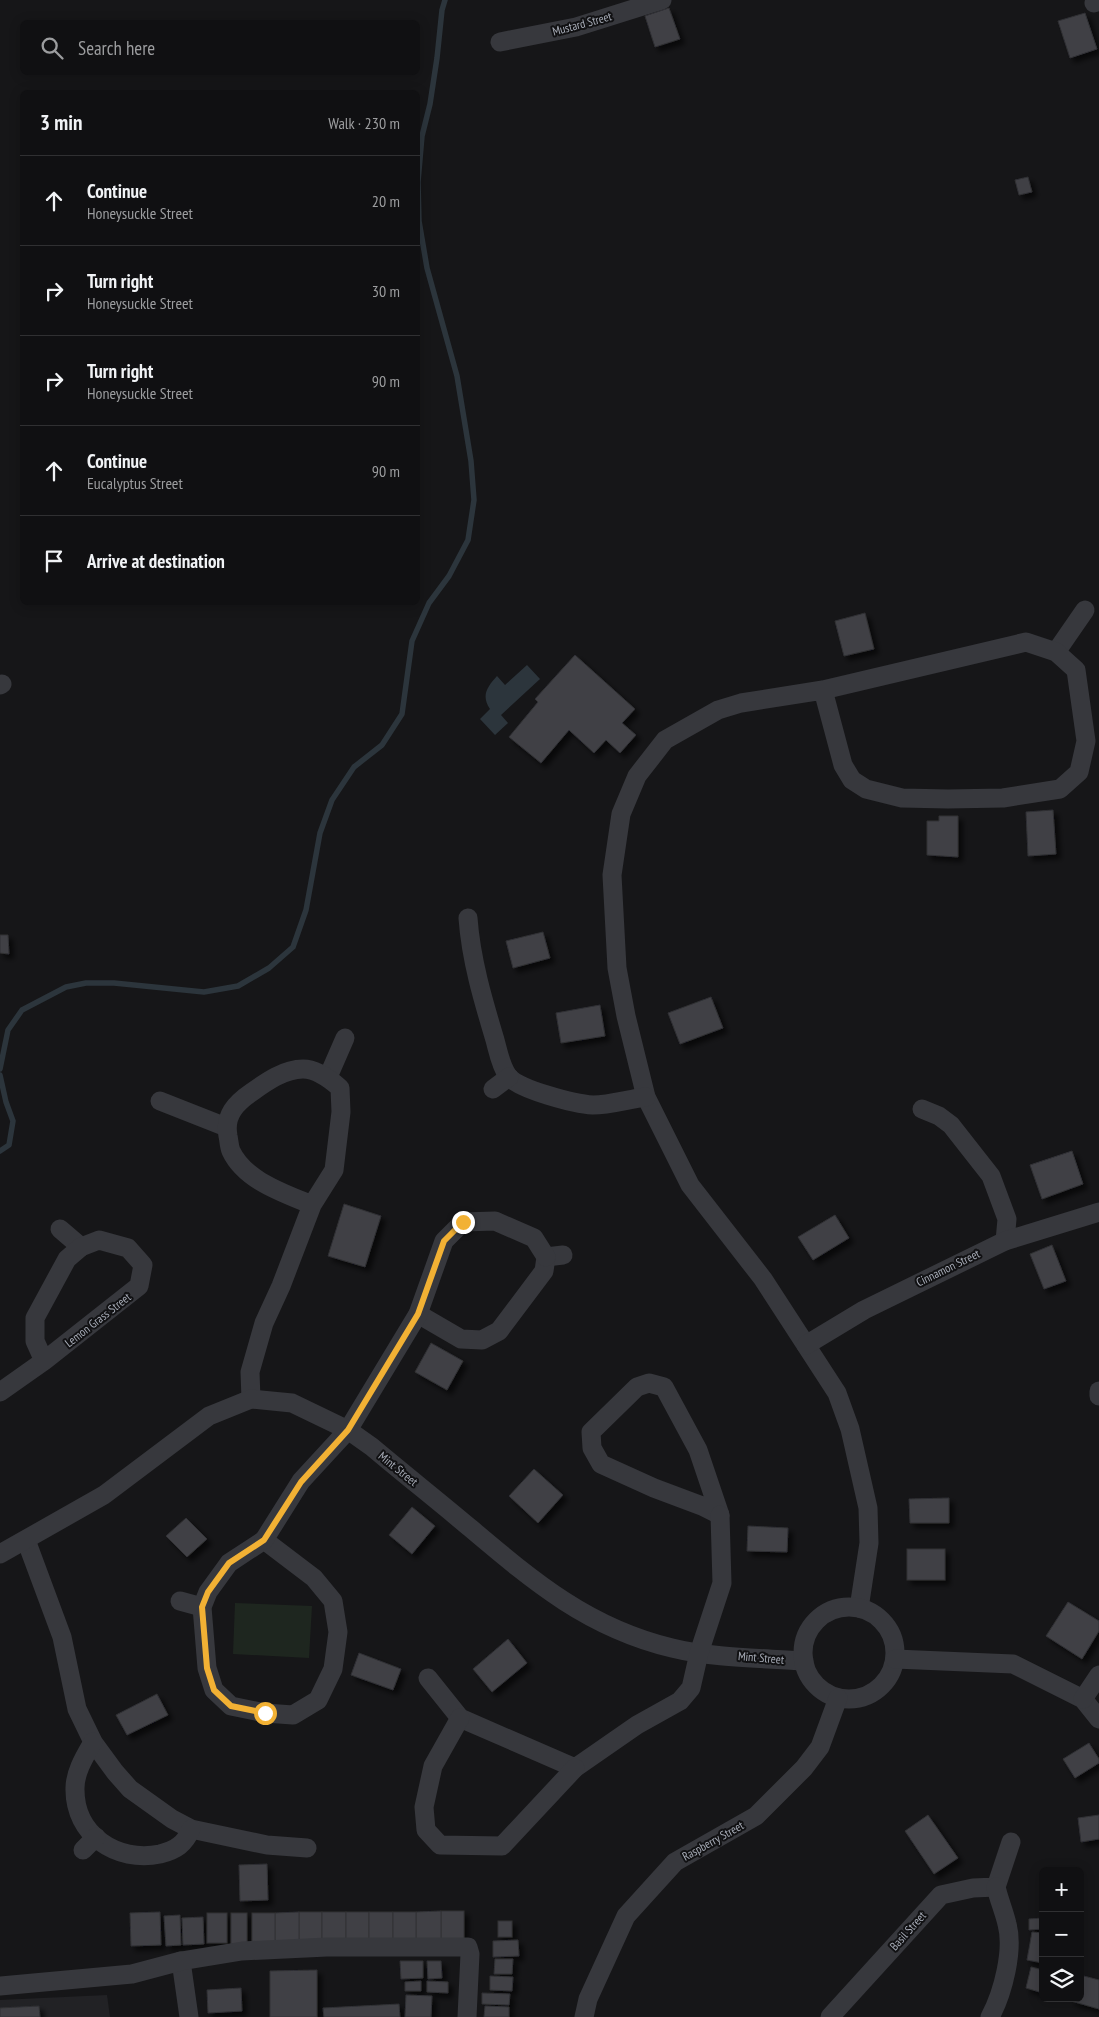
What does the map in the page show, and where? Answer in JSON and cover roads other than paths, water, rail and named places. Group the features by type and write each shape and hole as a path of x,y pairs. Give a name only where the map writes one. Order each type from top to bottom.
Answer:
{"street":[{"name":"Mustard Street","path":"500,42 576,27 662,0"},
{"path":"1056,652 1085,610"},
{"path":"823,690 843,766 852,780 866,789 902,798 1003,798 1060,789 1079,772 1086,741 1076,670 1056,652 1026,642 823,690 741,702 718,710 665,740 637,776 621,814 612,876 617,968 626,1016 646,1097 690,1185 762,1279 837,1393 850,1429 868,1508 869,1544 859,1608"},
{"path":"468,918 480,989 502,1062 509,1077 532,1089 570,1102 595,1105 646,1097"},
{"path":"328,1077 345,1038"},
{"path":"250,1399 250,1372 264,1323 281,1286 312,1204 334,1170 341,1112 340,1088 328,1077 304,1069 274,1077 246,1096 229,1114 226,1127 231,1150 258,1180 312,1204"},
{"path":"493,1089 509,1077"},
{"path":"160,1101 226,1127"},
{"path":"922,1109 940,1116 951,1125 991,1176 1007,1219 1006,1241"},
{"name":"Cinnamon Street","path":"806,1345 864,1310 1006,1241 1099,1212"},
{"path":"264,1540 314,1578 333,1601 338,1632 334,1669 318,1700 293,1714 265,1713 231,1706 214,1690 207,1668 202,1607 208,1592 229,1563 264,1540 301,1482 348,1430 418,1314 444,1241 463,1222 496,1221 534,1238 555,1256 499,1331 482,1340 461,1339 418,1314"},
{"path":"60,1229 81,1248"},
{"name":"Lemon Grass Street","path":"0,1392 44,1361 139,1286 143,1265 128,1248 99,1240 81,1248 67,1259 35,1318 35,1341 44,1361"},
{"path":"460,1718 433,1766 424,1807 426,1830 440,1844 502,1846 575,1768 638,1725 680,1701 691,1688 699,1653 722,1583 720,1515 698,1450 664,1387 650,1376 591,1432 592,1448 601,1464 720,1515"},
{"path":"1099,1391 1099,1396"},
{"name":"Mint Street","path":"0,1554 104,1495 209,1416 250,1399 292,1403 348,1430 379,1453 534,1582 593,1619 635,1637 673,1649 804,1662"},
{"path":"26,1540 62,1637 76,1710 92,1742 130,1789 172,1819 191,1829 266,1845 307,1848"},
{"path":"180,1601 202,1607"},
{"path":"844,1607 859,1608 872,1613 883,1621 891,1633 895,1645 895,1659 892,1672 885,1683 875,1691 864,1697 838,1698 826,1693 808,1674 804,1662 804,1647 808,1632 817,1620 830,1611 844,1607"},
{"path":"895,1659 1013,1664 1083,1699 1099,1719"},
{"path":"1083,1699 1099,1675"},
{"path":"428,1678 460,1718 575,1768"},
{"name":"Raspberry Street","path":"584,2017 588,1999 626,1916 675,1862 756,1816 804,1768 820,1747 838,1698"},
{"path":"92,1742 80,1767 75,1788 78,1810 87,1828 89,1844 104,1845 124,1854 146,1857 167,1852 186,1841 191,1829"},
{"path":"990,2017 1002,1983 1009,1953 1008,1924 996,1887 1011,1842"},
{"name":"Basil Street","path":"838,2014 941,1895 973,1888 996,1887"},
{"path":"0,1986 132,1974 181,1961 251,1951 327,1947 468,1947 470,1954 468,2017"},
{"path":"181,1961 189,2017"}],"waterway":[{"path":"420,159 422,136 430,104 442,10 445,0"},
{"path":"0,1069 8,1030 22,1010 66,987 86,983 114,983 204,992 238,986 269,968 293,947 306,910 320,833 332,800 354,767 382,745 402,714 412,641 429,603 449,576 468,540 474,500 471,461 457,376 427,268 420,227"},
{"path":"0,1075 6,1102 13,1121 9,1145 0,1151"}]}
